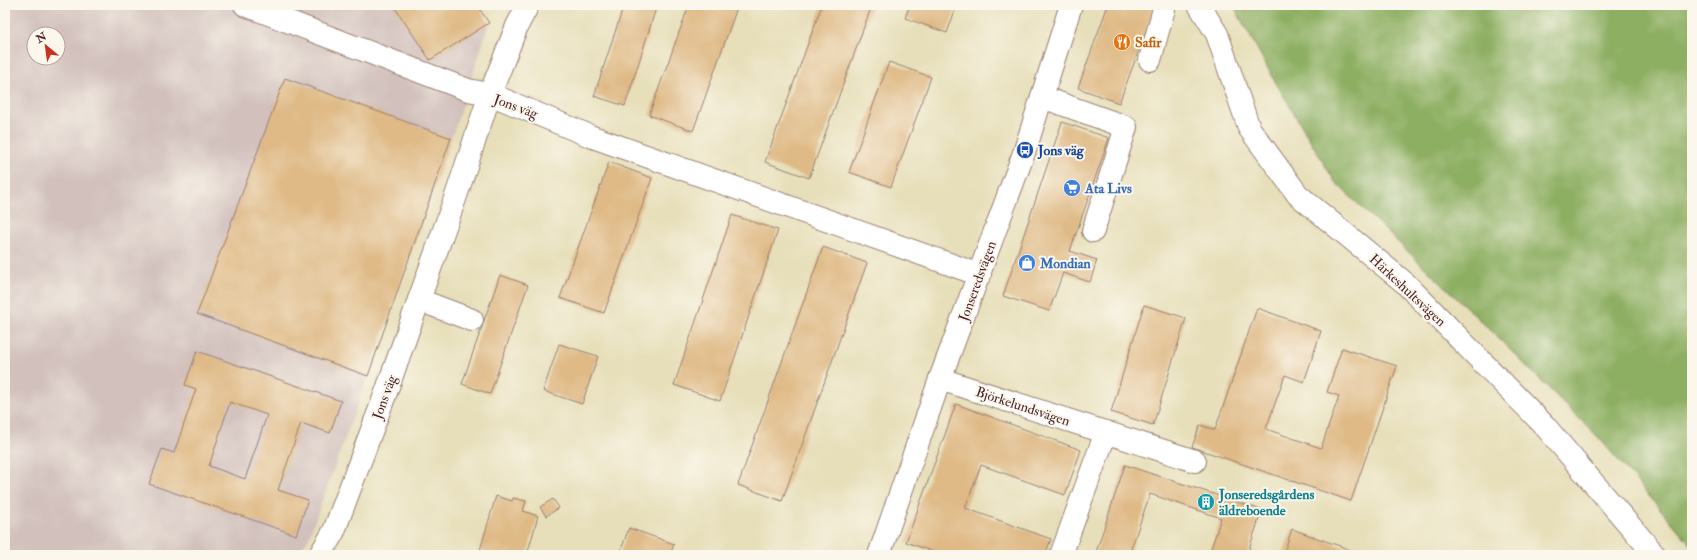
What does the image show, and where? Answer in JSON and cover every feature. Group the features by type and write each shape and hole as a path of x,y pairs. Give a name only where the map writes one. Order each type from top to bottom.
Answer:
{"street":[{"path":"245,5 468,90 490,94 527,6"},
{"name":"Jonseredsvägen","path":"879,555 940,380 1025,150 1071,5"},
{"path":"1150,60 1165,5"},
{"name":"Härkeshultsvägen","path":"1199,5 1217,34 1249,128 1298,195 1405,283 1544,425 1655,555"},
{"name":"Jons väg","path":"320,555 334,531 385,395 490,94 590,136 980,275"},
{"path":"1042,97 1126,128 1093,231"},
{"path":"419,300 472,320"},
{"name":"Björkelundsvägen","path":"940,380 1195,461"},
{"path":"1061,555 1106,432"}],"shaded area":[{"path":"5,5 477,5 489,23 468,90 368,376 308,539 297,555 5,555"}],"green space":[{"path":"1233,5 1692,5 1692,546 1599,438 1488,328 1335,182 1276,83"}],"building":[{"path":"393,5 477,5 489,23 430,60"},
{"path":"624,5 657,5 625,106 594,96"},
{"path":"689,5 738,5 693,131 649,115"},
{"path":"822,5 872,5 809,178 765,162"},
{"path":"910,5 957,5 947,33 905,18"},
{"path":"1108,5 1156,5 1119,103 1078,88"},
{"path":"889,62 931,77 891,187 849,172"},
{"path":"285,78 451,138 368,376 197,314"},
{"path":"1062,122 1109,138 1070,251 1097,260 1090,282 1063,273 1049,311 1003,296"},
{"path":"609,162 652,178 604,313 560,298"},
{"path":"732,215 778,230 720,401 674,385"},
{"path":"823,247 867,263 782,501 738,485"},
{"path":"500,275 528,285 490,394 462,384"},
{"path":"1144,305 1186,318 1153,425 1111,412"},
{"path":"1257,308 1321,331 1304,382 1285,375 1266,429 1321,448 1339,396 1327,392 1342,348 1397,366 1351,501 1192,447 1200,425 1215,430"},
{"path":"559,344 598,356 582,404 543,391"},
{"path":"197,351 341,401 330,433 301,423 278,490 308,500 296,535 149,484 162,449 174,453 196,389 185,385","holes":["230,402 267,415 245,479 209,466"]},
{"path":"956,404 1081,450 1065,495 981,465 965,508 1051,539 1045,555 942,555 906,542"},
{"name":"Jonseredsgårdens äldreboende","path":"1125,465 1262,510 1247,555 1209,555 1221,518 1150,494 1129,555 1095,555"},
{"path":"496,496 512,501 513,498 526,501 523,511 538,516 527,555 496,555 480,550"},
{"path":"553,499 559,508 546,516 540,507"},
{"path":"629,528 674,544 670,555 619,555"},
{"path":"1292,529 1365,555 1283,555"}],"place":[{"name":"Safir","path":"1122,42"},
{"name":"Jons väg","path":"1025,150"},
{"name":"Ata Livs","path":"1072,188"},
{"name":"Mondian","path":"1027,263"},
{"name":"Jonseredsgårdens äldreboende","path":"1206,502"}]}
